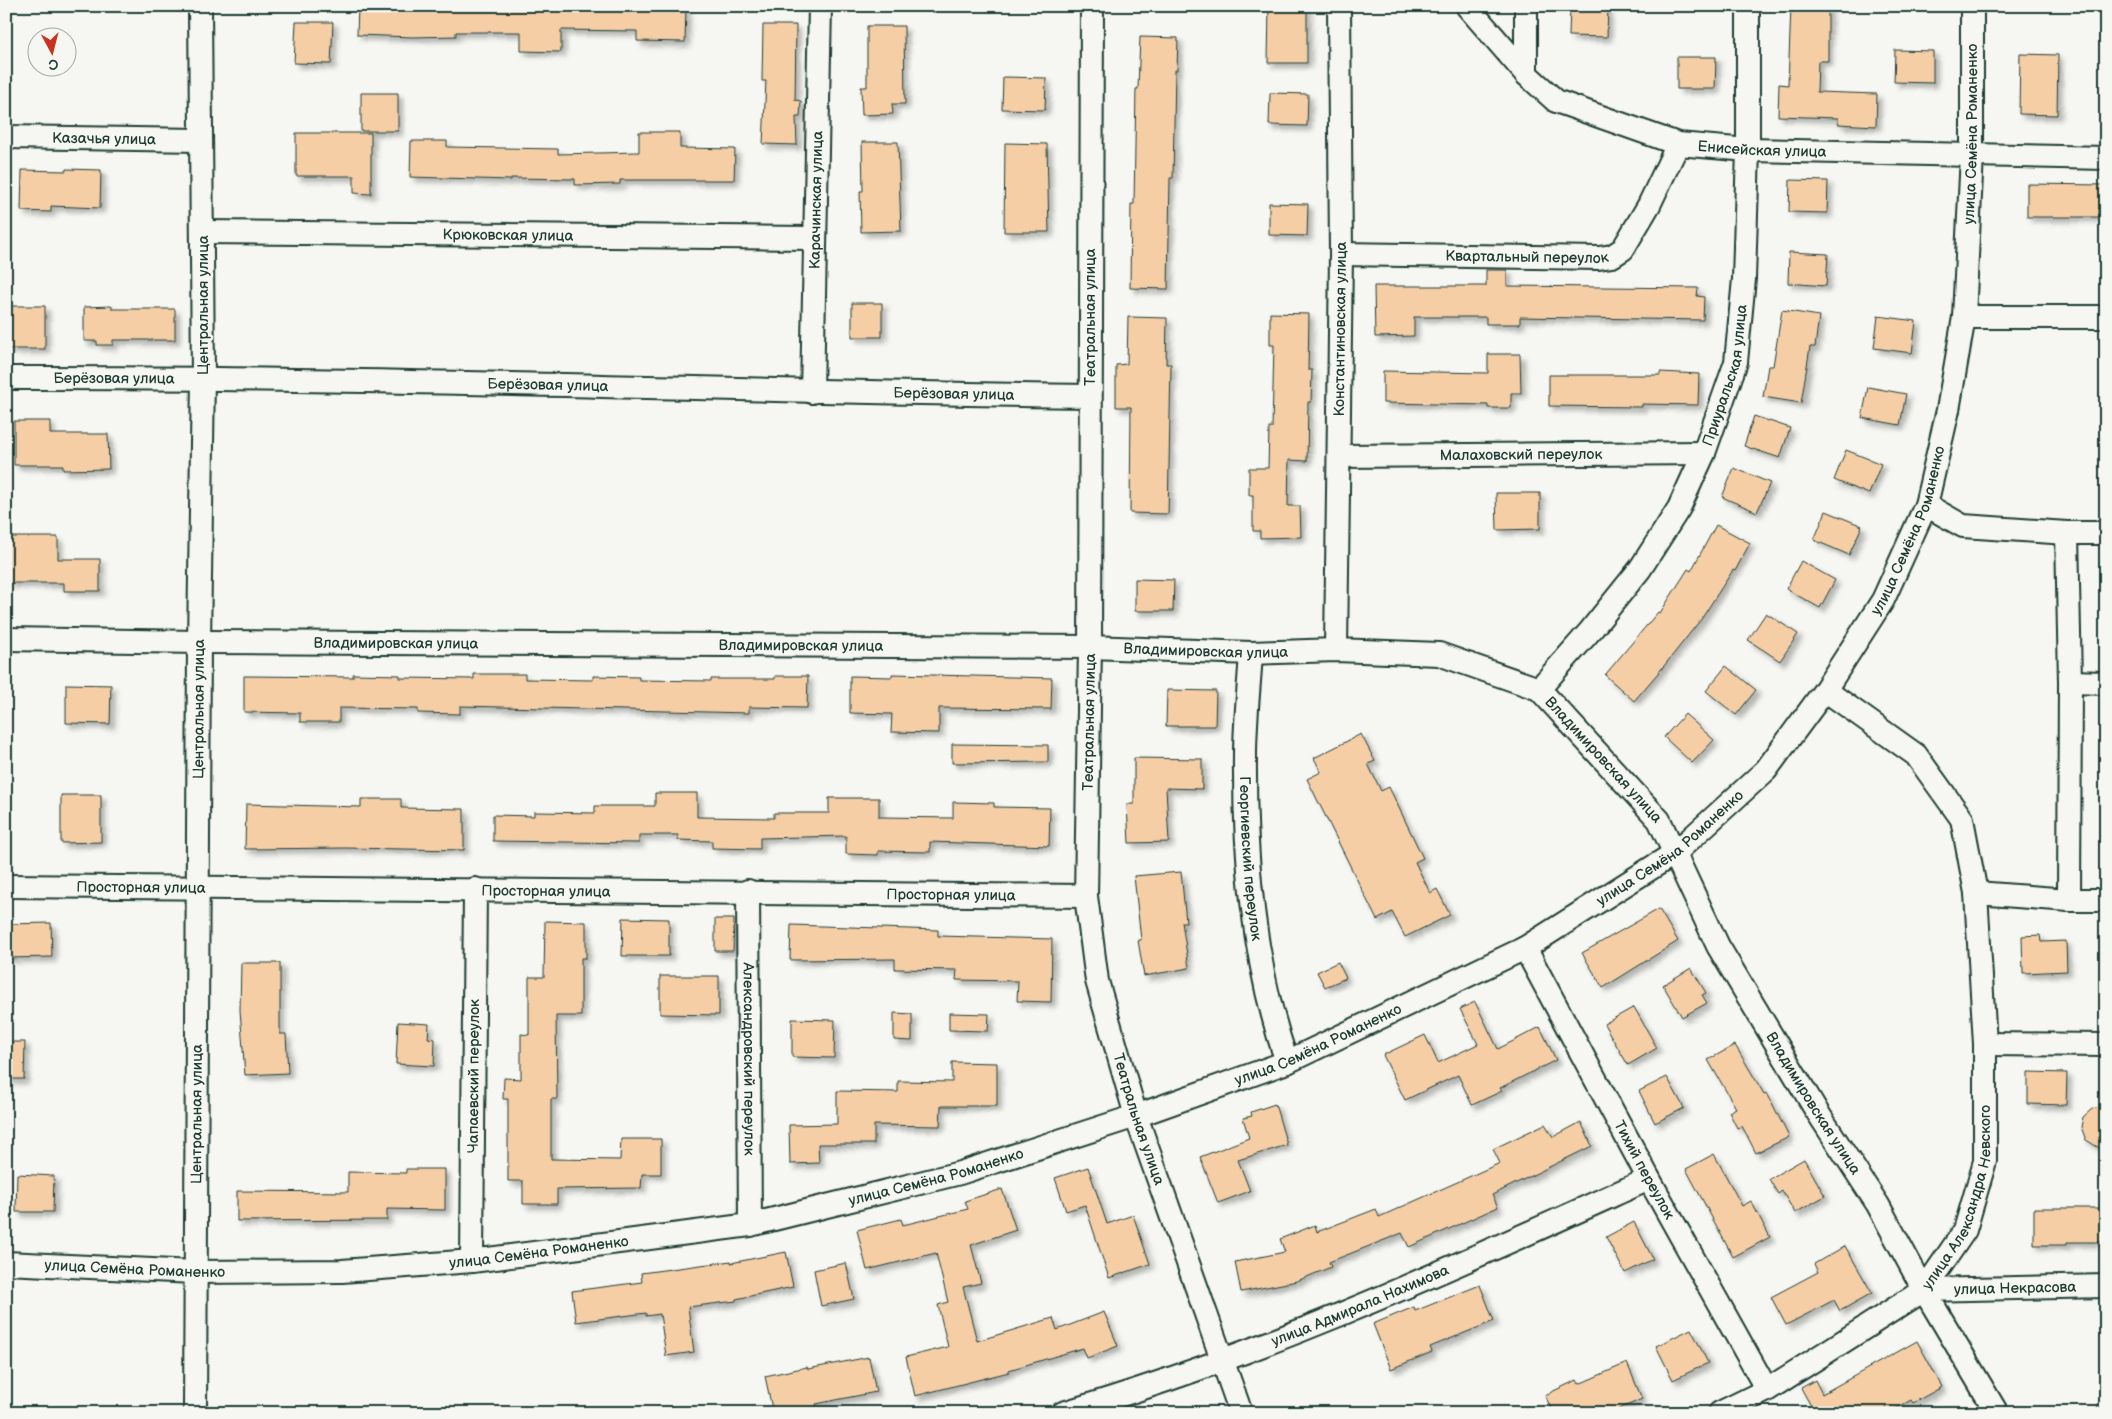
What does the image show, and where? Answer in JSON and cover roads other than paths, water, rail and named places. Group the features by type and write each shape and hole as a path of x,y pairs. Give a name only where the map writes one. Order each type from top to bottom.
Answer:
{"street":[{"name":"Центральная улица","path":"195,1413 194,1272 198,642 203,378 200,6"},
{"name":"Карачинская улица","path":"812,392 820,6"},
{"name":"Театральная улица","path":"1092,6 1090,647 1086,896 1097,981 1136,1116 1241,1413"},
{"name":"Константиновская улица","path":"1336,650 1342,254 1339,6"},
{"name":"Енисейская улица","path":"1467,6 1526,74 1556,101 1678,144 1748,150 2106,158"},
{"path":"1526,6 1526,74"},
{"name":"Приуральская улица","path":"1538,689 1640,569 1679,508 1704,453 1736,362 1744,279 1748,150 1748,6"},
{"name":"улица Семёна Романенко","path":"6,1263 194,1272 342,1271 472,1261 750,1225 960,1172 1136,1116 1287,1062 1525,948 1675,853 1766,770 1825,690 1884,600 1926,504 1948,410 1964,317 1972,155 1972,6"},
{"name":"Казачья улица","path":"6,137 200,140"},
{"name":"Квартальный переулок","path":"1342,254 1463,258 1598,258 1612,256 1623,249 1649,205 1678,144"},
{"name":"Крюковская улица","path":"202,232 814,238"},
{"path":"1964,317 2106,317"},
{"name":"Берёзовая улица","path":"6,378 203,378 812,392 1090,396"},
{"name":"Малаховский переулок","path":"1339,456 1704,453"},
{"path":"1926,504 1963,526 2106,533"},
{"path":"2067,532 2070,682 2069,900"},
{"name":"Владимировская улица","path":"6,640 1090,647 1251,653 1336,650 1439,654 1538,689 1659,820 1718,946 1816,1110 1878,1204 1924,1290 1997,1413"},
{"name":"Георгиевский переулок","path":"1251,653 1245,754 1248,851 1260,964 1275,1027 1287,1062"},
{"path":"2070,682 2106,683"},
{"name":"улица Александра Невского","path":"1720,1413 1767,1390 1924,1290 1965,1230 1984,1161 1985,1044 1976,893 1962,818 1916,755 1825,690"},
{"name":"Просторная улица","path":"6,886 748,891 1086,896"},
{"name":"Чапаевский переулок","path":"472,1261 475,889"},
{"name":"Александровский переулок","path":"748,891 750,1225"},
{"path":"1976,893 2069,900 2106,900"},
{"name":"Тихий переулок","path":"1525,948 1767,1390"},
{"path":"1985,1044 2106,1045"},
{"name":"улица Адмирала Нахимова","path":"1063,1413 1126,1394 1222,1361 1426,1280 1650,1179"},
{"name":"улица Некрасова","path":"1924,1290 2106,1286"}]}
